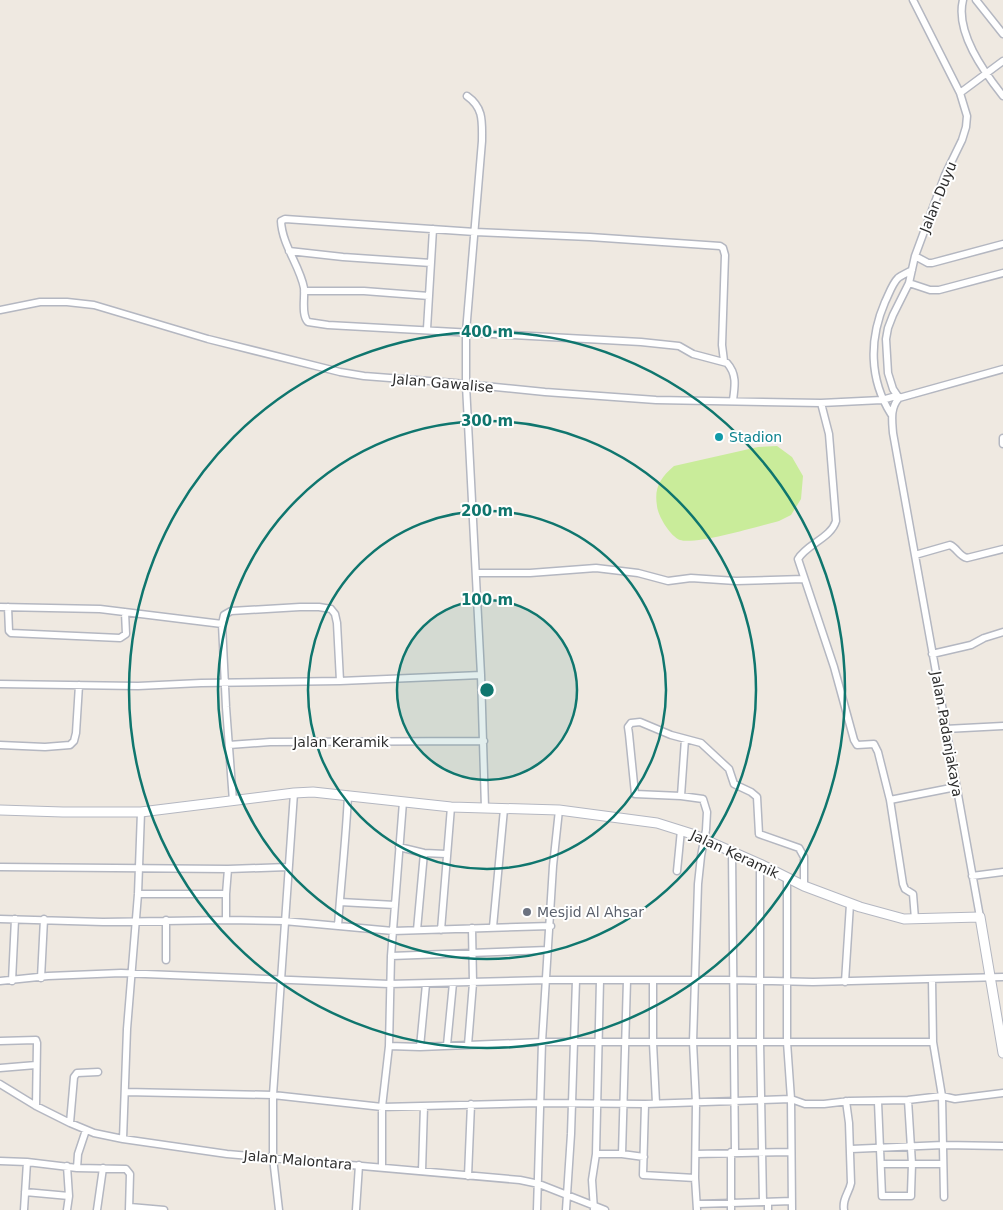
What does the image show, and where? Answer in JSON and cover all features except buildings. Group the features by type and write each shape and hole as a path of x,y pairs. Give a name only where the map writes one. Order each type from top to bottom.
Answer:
{"street":[{"name":"Jalan Duyu","path":"898,397 888,373 887,336 893,314 909,283 915,256 966,126 967,116 960,93 913,0"},
{"path":"963,0 961,8 962,20 969,42 986,74 1003,96"},
{"path":"976,0 1003,34"},
{"path":"960,93 1003,61"},
{"path":"467,96 478,105 482,119 482,141 466,332 466,385 484,741 485,808"},
{"path":"724,361 722,345 725,256 722,247 590,237 433,230 285,219 281,223 289,251 304,285 305,317 308,322 328,325 679,346 692,354 724,361 730,366 735,375 733,400"},
{"path":"427,330 433,230"},
{"path":"915,256 932,264 1003,244"},
{"path":"289,251 431,263"},
{"path":"892,414 882,400 877,382 874,355 875,330 887,298 898,279 912,270"},
{"path":"909,283 930,290 945,289 1003,273"},
{"path":"304,291 364,291 429,296"},
{"name":"Jalan Gawalise","path":"0,310 40,302 67,302 94,306 208,339 340,372 364,376 656,400 822,403 882,400 1003,368"},
{"path":"892,414 898,397"},
{"path":"822,403 830,443 836,521 832,530 805,550 799,558 804,579 834,666 854,740 857,745 871,744 875,746 878,752 890,800 903,884 905,889 913,894 915,919"},
{"name":"Jalan Padanjakaya","path":"892,414 893,433 1003,1053"},
{"path":"1003,438 1003,444"},
{"path":"915,555 950,545 961,556 967,558 1003,549"},
{"path":"476,573 547,572 596,568 638,573 668,581 691,578 736,581 804,579"},
{"path":"0,607 100,610 222,624"},
{"path":"8,607 9,631 11,633 120,638 126,634 125,612"},
{"path":"233,801 222,624 224,615 231,612 300,607 332,609 337,623 340,681"},
{"path":"932,654 971,645 984,638 1003,632"},
{"path":"0,684 138,686 481,675"},
{"path":"0,745 45,747 70,745 74,741 76,733 79,685"},
{"path":"792,1201 697,1207 695,1178 696,1103 693,1042 694,981 698,884 707,812 703,800 681,796 635,794 628,727 633,722 640,722 671,735 697,741 704,745 729,769 734,784 755,795 760,834 800,848 804,856 804,886"},
{"path":"945,729 1003,726"},
{"path":"681,796 685,739"},
{"name":"Jalan Keramik","path":"229,745 270,742 484,741"},
{"path":"890,800 956,787"},
{"path":"279,1210 273,1158 273,1095 294,793"},
{"name":"Jalan Keramik","path":"0,810 140,812 294,793 325,793 451,807 558,810 640,820 681,830 760,864 804,886 850,904 892,916 915,919 980,917"},
{"path":"338,926 342,861 346,844 348,795"},
{"path":"382,1167 382,1107 389,1046 389,984 392,930 403,802"},
{"path":"441,930 451,807"},
{"path":"493,927 504,809"},
{"path":"537,1210 542,1042 558,810"},
{"path":"123,1138 125,1070 138,894 140,812"},
{"path":"677,871 681,830"},
{"path":"399,848 424,853 446,854"},
{"path":"731,1206 734,1102 732,852"},
{"path":"417,930 424,853"},
{"path":"760,864 760,1042 763,1152 768,1210"},
{"path":"0,867 228,869 288,867"},
{"path":"226,920 228,869"},
{"path":"972,876 1003,872"},
{"path":"786,878 787,1042 791,1099 792,1210"},
{"path":"138,894 226,894"},
{"path":"340,902 395,906"},
{"path":"846,982 850,904"},
{"path":"0,919 102,922 166,920 284,921 392,930 551,926"},
{"path":"12,981 16,919"},
{"path":"40,978 44,919"},
{"path":"166,920 166,960"},
{"path":"468,1045 473,983 472,928"},
{"path":"391,956 548,950"},
{"path":"0,981 131,974 246,979 281,978 389,984 547,980 846,982 1003,977"},
{"path":"932,979 933,1042 942,1096 944,1197"},
{"path":"566,1210 576,980"},
{"path":"594,1208 592,1180 596,1154 598,1104 600,980"},
{"path":"622,1154 627,980"},
{"path":"653,980 653,1042 656,1103"},
{"path":"447,1045 452,983"},
{"path":"420,1047 426,984"},
{"path":"0,1041 36,1040 36,1106"},
{"path":"389,1046 420,1047 542,1042 933,1042"},
{"path":"0,1068 36,1065"},
{"path":"70,1123 74,1077 77,1073 98,1072"},
{"name":"Jalan Malontara","path":"0,1084 36,1106 70,1123 86,1130 123,1138 205,1152 520,1180 539,1184 594,1208 605,1210"},
{"path":"125,1092 273,1095 382,1107 540,1103 696,1103 791,1099 805,1104 824,1104 846,1101 878,1102 908,1100 942,1096 955,1098 1003,1093"},
{"path":"878,1102 882,1196 911,1196 912,1164 908,1100"},
{"path":"844,1210 844,1200 850,1190 851,1183 846,1101"},
{"path":"468,1176 471,1104"},
{"path":"644,1104 643,1175 695,1178"},
{"path":"422,1171 424,1106"},
{"path":"77,1168 78,1154 86,1130"},
{"path":"850,1149 942,1145 1003,1146"},
{"path":"696,1154 791,1152"},
{"path":"596,1154 622,1154 644,1157"},
{"path":"0,1161 77,1168 126,1169 129,1171 130,1208 164,1210"},
{"path":"24,1210 27,1162"},
{"path":"881,1164 943,1164"},
{"path":"356,1210 359,1165"},
{"path":"67,1166 67,1210"},
{"path":"97,1210 103,1168"},
{"path":"25,1192 68,1196"}],"green space":[{"path":"777,446 792,457 803,476 801,499 791,515 779,521 699,540 680,540 669,530 658,510 656,494 662,479 674,466 758,447"}],"place":[{"name":"Stadion","path":"719,437"},
{"name":"Mesjid Al Ahsar","path":"527,912"}]}
